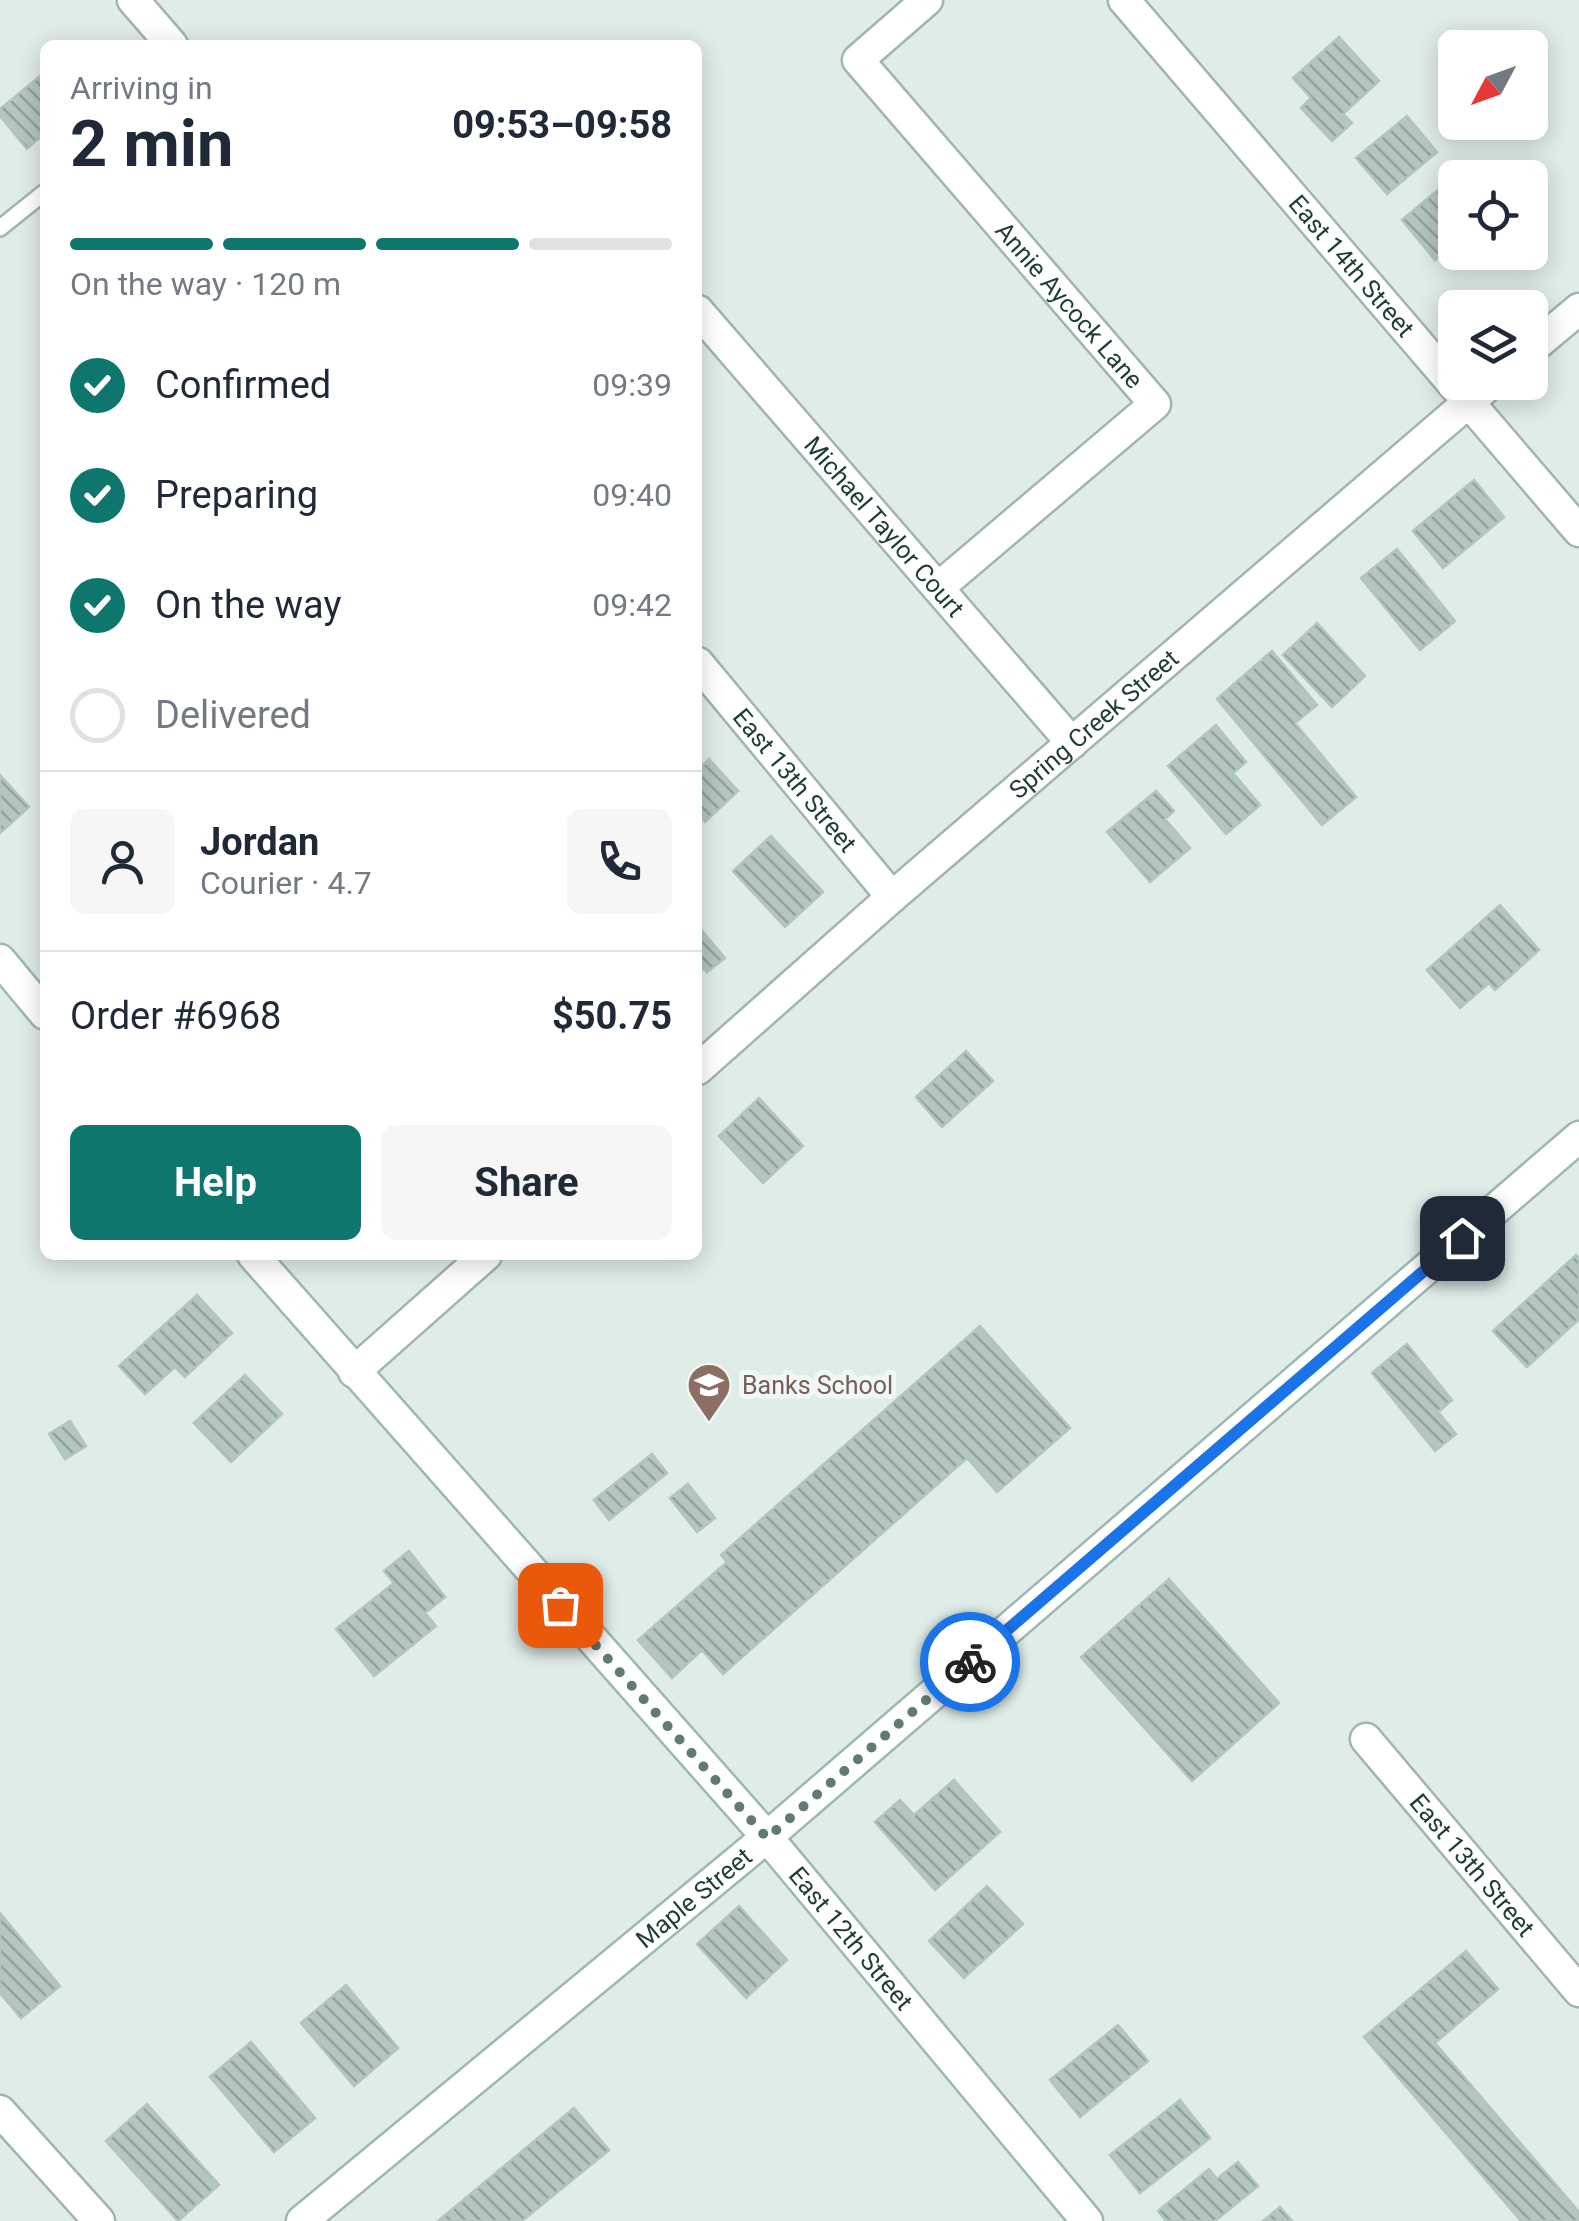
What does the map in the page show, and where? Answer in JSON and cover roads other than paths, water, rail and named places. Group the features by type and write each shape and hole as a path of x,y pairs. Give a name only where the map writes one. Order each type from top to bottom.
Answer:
{"street":[{"path":"133,0 168,40"},
{"name":"Annie Aycock Lane","path":"927,0 858,60 1155,404 938,588"},
{"name":"East 14th Street","path":"1124,0 1579,532"},
{"path":"1548,335 1579,308"},
{"name":"Michael Taylor Court","path":"702,316 1072,743"},
{"name":"Spring Creek Street","path":"702,1065 1472,400"},
{"name":"East 13th Street","path":"702,669 892,898"},
{"path":"0,960 40,1008"},
{"name":"Maple Street","path":"302,2221 767,1838 1579,1137"},
{"name":"East 12th Street","path":"257,1260 767,1838 1088,2221"},
{"path":"354,1372 480,1260"},
{"name":"East 13th Street","path":"1366,1739 1579,1991"},
{"path":"0,2111 99,2221"}],"lane":[{"path":"0,228 40,196"}],"place":[{"name":"Banks School","path":"709,1423"}]}
